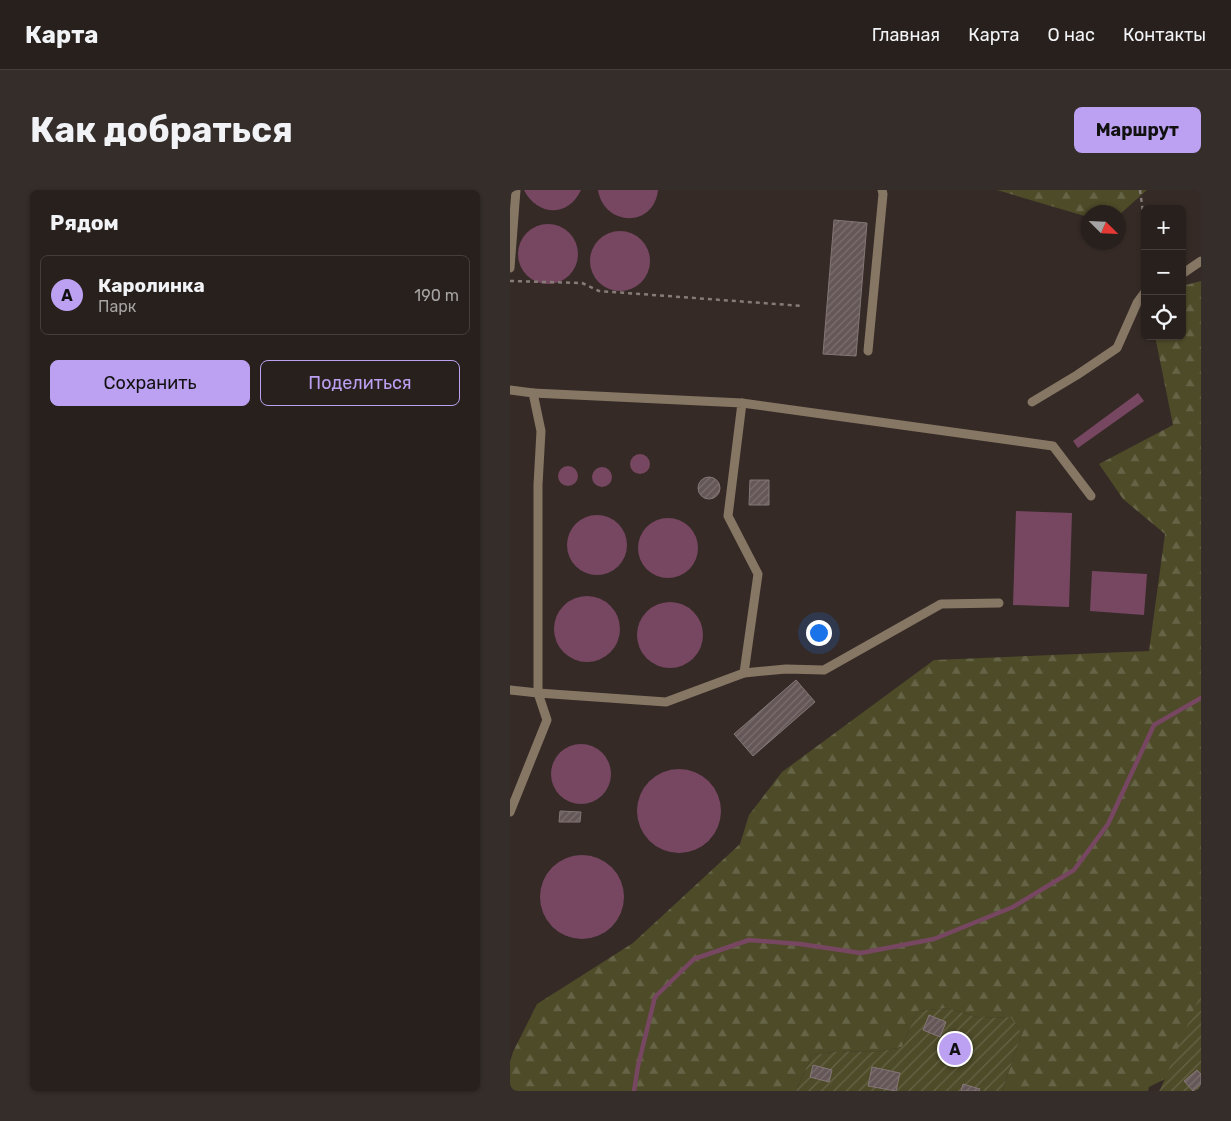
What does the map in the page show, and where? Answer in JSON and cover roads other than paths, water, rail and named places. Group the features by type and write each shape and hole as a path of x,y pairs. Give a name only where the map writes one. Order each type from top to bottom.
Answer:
{"lane":[{"path":"510,268 516,190"},
{"path":"868,351 884,194 882,190"},
{"path":"1186,271 1201,262"},
{"path":"1032,402 1117,348 1137,303 1143,295"},
{"path":"510,390 533,393 742,403 1053,446 1091,496"},
{"path":"510,812 547,720 538,693 538,485 541,431 533,393"},
{"path":"742,403 728,516 758,574 744,673"},
{"path":"510,690 666,702 744,673 786,669 824,670 941,604 999,603"}],"waterway":[{"path":"634,1091 638,1066 655,997 694,959 749,940 800,944 861,953 934,939 1013,907 1074,870 1108,824 1154,725 1201,698"}],"place":[{"name":"Каролинка","path":"955,1049"}]}
